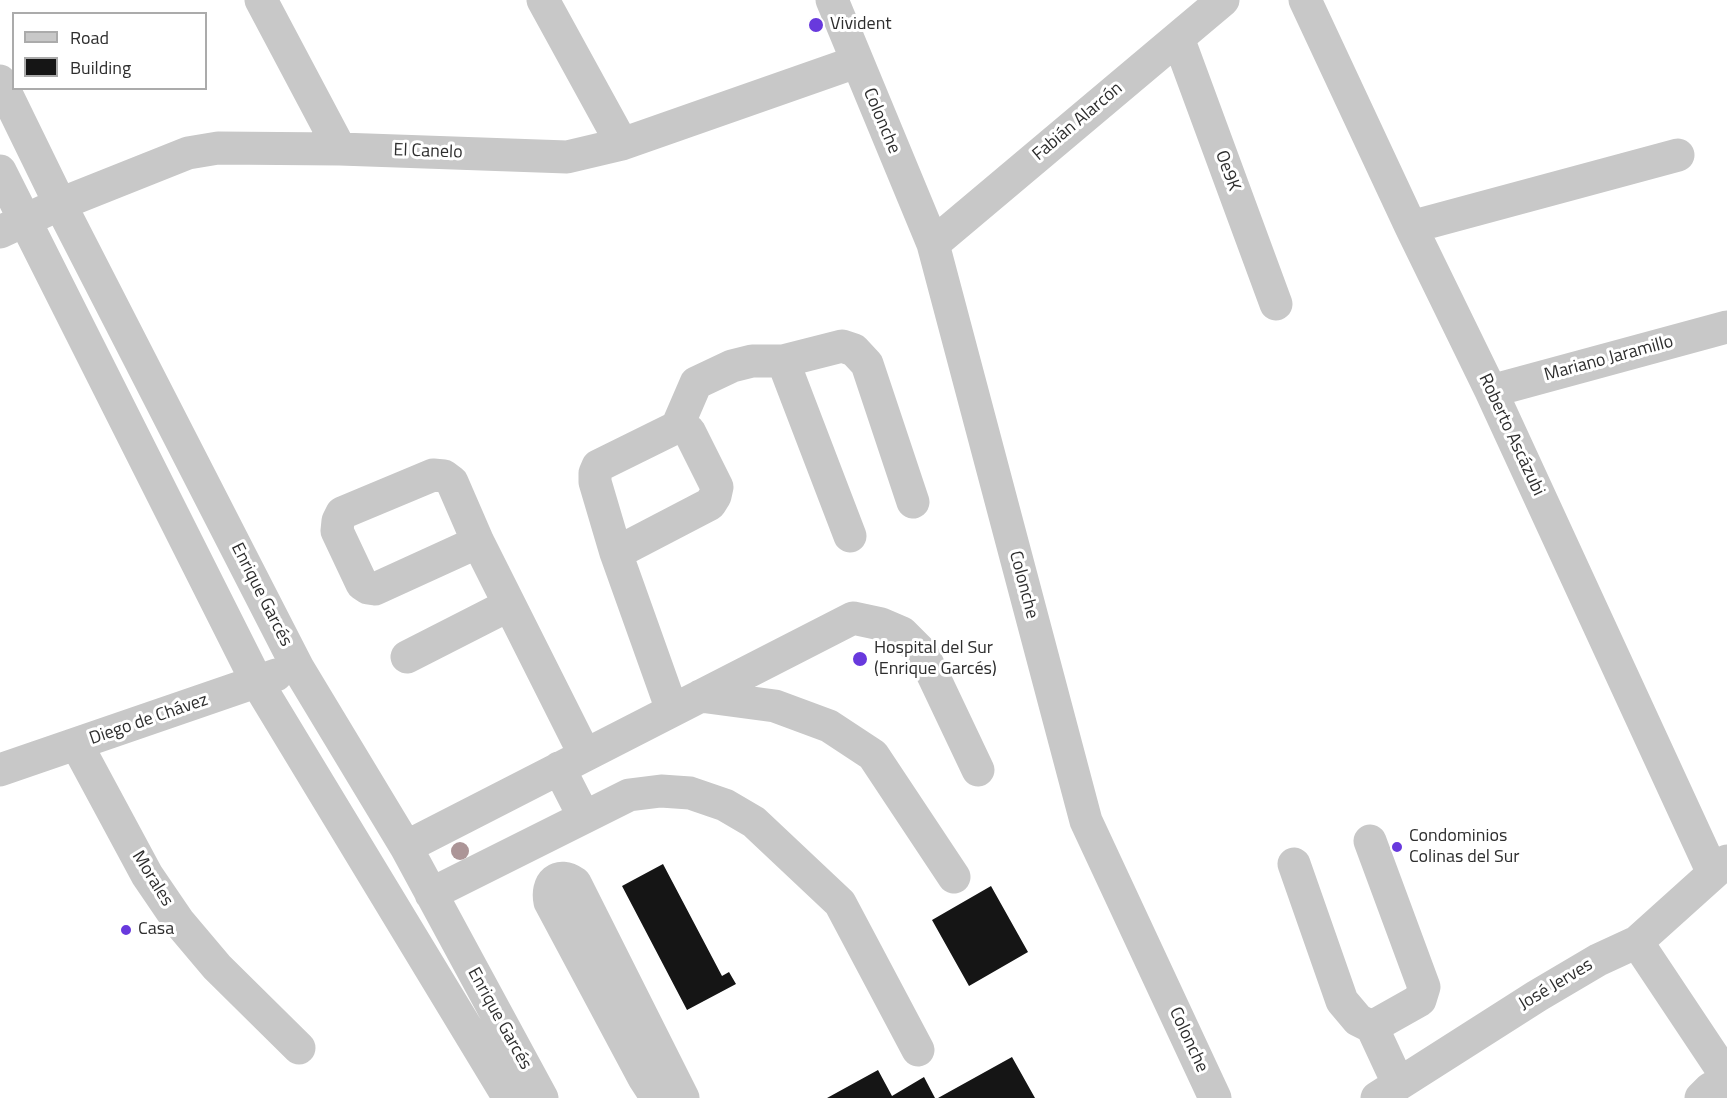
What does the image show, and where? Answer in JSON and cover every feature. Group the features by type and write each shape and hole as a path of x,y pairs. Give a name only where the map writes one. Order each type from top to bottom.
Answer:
{"street":[{"path":"261,0 340,149"},
{"path":"543,0 622,144"},
{"name":"Colonche","path":"832,0 933,244 1086,821 1215,1098"},
{"name":"Fabián Alarcón","path":"933,244 1223,0"},
{"name":"Roberto Ascázubi","path":"1305,0 1720,867"},
{"name":"Oe9K","path":"1178,38 1276,304"},
{"name":"El Canelo","path":"13,226 60,204 188,153 218,148 340,149 567,157 622,144 856,62"},
{"name":"Enrique Garcés","path":"0,81 60,204 298,668 406,847 431,894 517,1092"},
{"path":"1412,227 1678,155"},
{"name":"Enrique Garcés","path":"0,171 13,226 257,682 517,1092"},
{"name":"Mariano Jaramillo","path":"1491,391 1727,327"},
{"path":"677,427 696,383 732,366 752,361 783,361 842,346 854,350 867,364 914,502"},
{"path":"783,361 850,536"},
{"path":"616,553 710,504 715,496 717,487 689,431 677,427 598,466 595,473 595,482 616,553 686,703"},
{"path":"477,542 509,604 572,761 584,817"},
{"path":"407,657 509,604"},
{"path":"406,847 853,618 881,624 902,633 923,654 978,770"},
{"name":"Diego de Chávez","path":"0,770 298,668"},
{"path":"686,703 775,706 829,726 873,755 954,877"},
{"name":"Morales","path":"77,745 147,875 179,922 217,967 299,1048"},
{"path":"431,894 629,795 661,790 690,793 725,805 754,822 840,903 918,1050"},
{"path":"1370,841 1424,987 1420,1000 1372,1027"},
{"path":"1294,864 1342,1002 1358,1020 1372,1027"},
{"name":"José Jerves","path":"1387,1091 1598,960 1637,942 1720,867"},
{"path":"657,1098 644,1078 550,902 548,894 550,886 556,880 568,878 575,883 683,1098"},
{"path":"1637,942 1727,1078 1701,1098"},
{"path":"1372,1027 1387,1091"}],"building":[{"path":"663,864 722,976 729,972 736,984 687,1010 622,886"},
{"path":"991,886 1028,952 969,986 932,920"},
{"path":"1012,1057 1035,1098 938,1098"},
{"path":"878,1070 892,1096 924,1077 935,1098 827,1098"}],"place":[{"name":"Vivident","path":"816,25"},
{"name":"Hospital del Sur (Enrique Garcés)","path":"860,659"},
{"name":"Condominios Colinas del Sur","path":"1397,847"},
{"name":"Casa","path":"126,930"}]}
